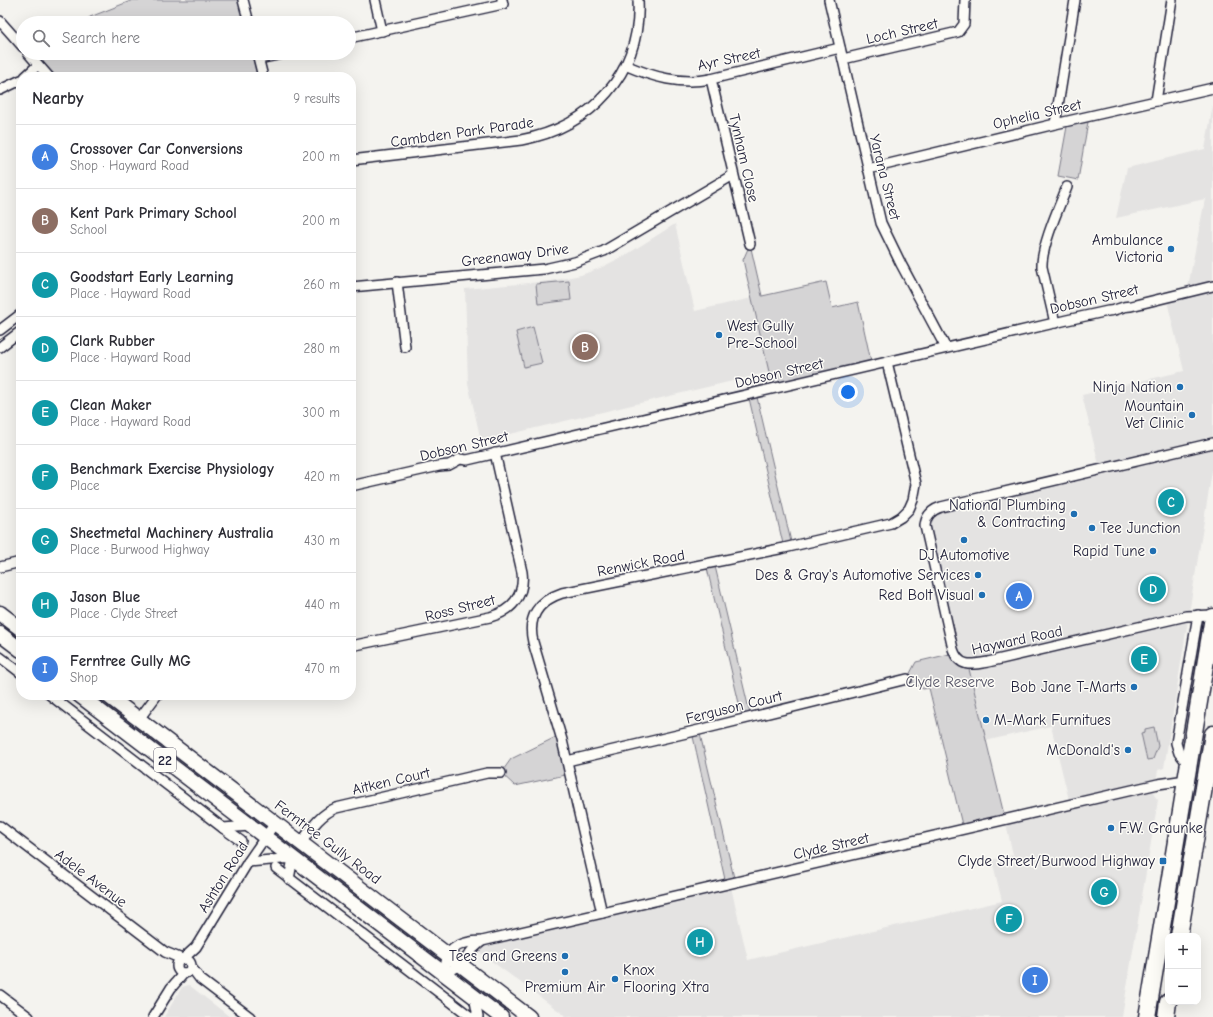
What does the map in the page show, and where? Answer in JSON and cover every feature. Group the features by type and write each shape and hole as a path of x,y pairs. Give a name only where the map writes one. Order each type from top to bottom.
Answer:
{"highway":[{"path":"1147,1017 1188,772 1208,615"},
{"path":"1180,933 1209,780 1213,734"},
{"path":"1188,772 1209,780"},
{"path":"1166,1017 1168,1005"}],"main road":[{"path":"0,613 16,625"},
{"path":"0,634 16,646"},
{"name":"22","path":"86,700 501,1017"},
{"name":"Ferntree Gully Road","path":"114,700 529,1017"}],"street":[{"path":"242,0 247,16"},
{"path":"375,0 382,31"},
{"path":"356,37 503,4 502,0"},
{"name":"Cambden Park Parade","path":"356,159 521,140 552,133 573,122 592,109 608,92 625,65 632,48 637,27 638,0"},
{"name":"Yarana Street","path":"829,0 878,213 884,232 946,348"},
{"name":"Loch Street","path":"843,59 958,32 963,27 965,21 965,0"},
{"path":"1055,124 1075,0"},
{"path":"1156,101 1172,0"},
{"path":"0,21 16,39"},
{"name":"Ayr Street","path":"625,65 647,74 668,80 687,81 711,79 840,48"},
{"path":"34,60 44,72"},
{"path":"259,60 262,72"},
{"path":"30,72 38,65"},
{"name":"Tynham Close","path":"711,79 750,244"},
{"path":"0,90 16,82"},
{"name":"Ophelia Street","path":"868,169 1213,88"},
{"name":"Greenaway Drive","path":"356,286 544,269 582,260 620,243 733,175"},
{"path":"1055,323 1042,267 1042,260 1045,247 1067,187"},
{"path":"397,282 405,347"},
{"name":"Dobson Street","path":"356,485 439,466 449,466 460,460 467,460 946,348 1108,311 1114,311 1122,306 1131,306 1213,286"},
{"path":"0,330 16,318"},
{"path":"0,347 16,335"},
{"name":"Renwick Road","path":"602,913 567,761 536,658 530,632 532,620 540,606 549,598 562,593 792,546 885,525 901,517 911,505 916,484 888,362"},
{"name":"Hayward Road","path":"1208,615 1186,616 983,663 968,665 958,659 953,649 925,526 926,520 931,512 941,507 1213,443"},
{"name":"Ross Street","path":"356,645 490,617 507,610 515,602 523,585 522,572 495,453"},
{"path":"0,567 16,563"},
{"path":"0,657 16,669"},
{"name":"Ferguson Court","path":"567,761 705,729 907,679"},
{"path":"57,700 241,841"},
{"path":"139,719 153,700"},
{"name":"Clyde Street","path":"448,955 458,946 471,942 482,941 1158,784 1188,772"},
{"name":"Aitken Court","path":"301,843 325,813 336,808 487,773 501,773"},
{"name":"Ashton Road","path":"153,1017 248,862 275,823"},
{"name":"Adele Avenue","path":"0,826 250,1017"},
{"path":"223,828 250,826"},
{"path":"248,862 293,858 289,879"},
{"path":"276,868 471,1017"},
{"path":"415,974 440,971 461,965 473,949 482,941"},
{"path":"440,971 448,955"},
{"path":"0,995 29,1017"},
{"path":"474,996 478,1017"}],"shaded area":[{"path":"1213,105 1213,465 1164,768 1158,770 1154,795 1158,800 1122,1017 567,1017 475,948 482,941 730,883 748,960 1002,901 992,860 1013,855 1005,819 1070,804 1051,726 985,741 968,665 960,661 926,532 931,512 1100,469 1082,395 1184,371 1166,297 1187,292 1205,199 1116,218 1127,168 1205,149"},
{"path":"675,224 695,311 752,298 770,372 481,441 468,383 465,289 550,281 581,275 600,268 626,255"},
{"path":"189,985 230,1017 164,1017 182,987"}],"green space":[{"path":"133,0 243,0 247,16 93,16"},
{"path":"41,60 259,60 262,72 45,72 37,63"},
{"path":"1089,116 1078,180 1058,176 1068,121"},
{"path":"750,244 762,296 826,282 832,308 858,302 872,366 773,389 743,260"},
{"path":"569,281 571,300 538,304 536,284"},
{"path":"533,327 542,363 524,367 516,332"},
{"path":"756,393 792,546 784,548 748,394"},
{"path":"714,562 751,718 743,720 706,564"},
{"name":"Clyde Reserve","path":"954,653 968,665 1005,819 963,829 929,688 923,689 907,679 916,662"},
{"path":"1154,727 1158,746 1153,759 1147,760 1141,733 1145,732 1145,729"},
{"path":"699,730 735,882 726,884 692,732"},
{"path":"560,735 570,774 515,786 501,773 511,759"}],"place":[{"name":"Ambulance Victoria","path":"1171,249"},
{"name":"West Gully Pre-School","path":"719,335"},
{"name":"Kent Park Primary School","path":"585,347"},
{"name":"Ninja Nation","path":"1180,387"},
{"name":"Mountain Vet Clinic","path":"1192,415"},
{"name":"Goodstart Early Learning","path":"1171,502"},
{"name":"National Plumbing & Contracting","path":"1074,514"},
{"name":"Tee Junction","path":"1092,528"},
{"name":"DJ Automotive","path":"964,540"},
{"name":"Rapid Tune","path":"1153,551"},
{"name":"Des & Gray's Automotive Services","path":"978,575"},
{"name":"Clark Rubber","path":"1153,589"},
{"name":"Red Bolt Visual","path":"982,595"},
{"name":"Crossover Car Conversions","path":"1019,596"},
{"name":"Clean Maker","path":"1144,659"},
{"name":"Bob Jane T-Marts","path":"1134,687"},
{"name":"M-Mark Furnitues","path":"986,720"},
{"name":"McDonald's","path":"1128,750"},
{"name":"F.W. Graunke","path":"1111,828"},
{"name":"Clyde Street/Burwood Highway","path":"1163,861"},
{"name":"Sheetmetal Machinery Australia","path":"1104,892"},
{"name":"Benchmark Exercise Physiology","path":"1009,919"},
{"name":"Jason Blue","path":"700,942"},
{"name":"Tees and Greens","path":"565,956"},
{"name":"Premium Air","path":"565,972"},
{"name":"Knox Flooring Xtra","path":"615,979"},
{"name":"Ferntree Gully MG","path":"1035,980"}]}
